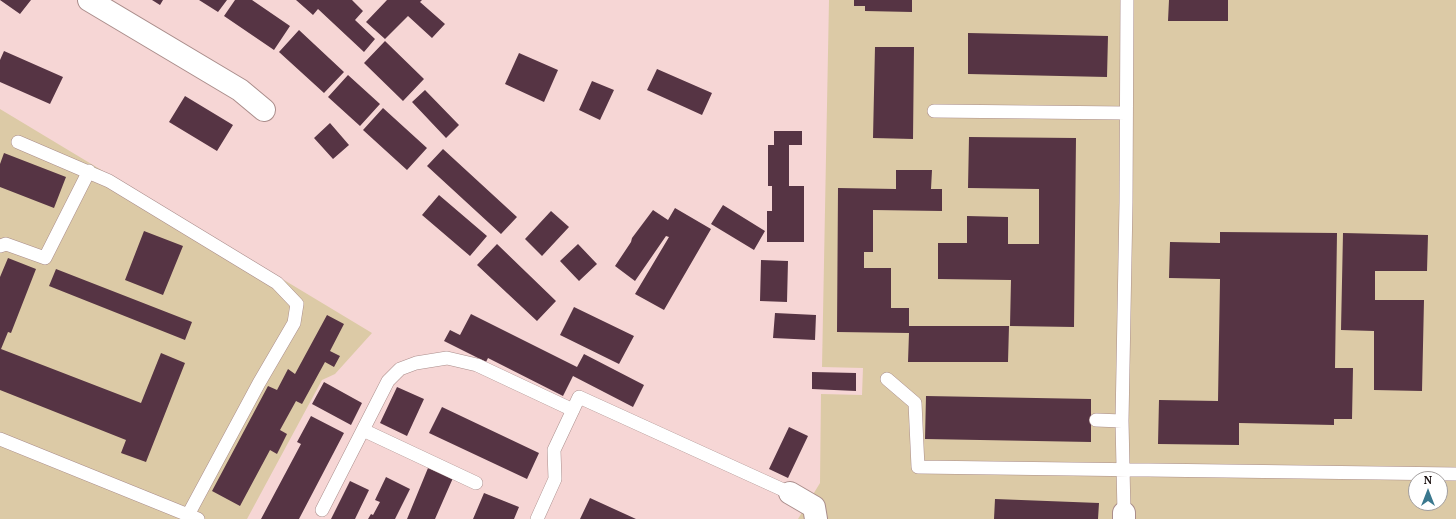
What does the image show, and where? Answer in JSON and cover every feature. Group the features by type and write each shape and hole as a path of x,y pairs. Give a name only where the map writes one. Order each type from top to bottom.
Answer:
{"street":[{"path":"89,0 240,90 264,110"},
{"path":"790,493 814,507 816,519"}],"lane":[{"path":"1124,516 1122,421 1126,203 1127,0"},
{"path":"934,111 1126,113"},
{"path":"0,440 193,517 259,383 294,322 297,304 277,284 109,181 89,171 18,142"},
{"path":"0,246 6,244 46,258 89,171"},
{"path":"322,510 388,381 400,369 416,363 447,358 477,365 573,410"},
{"path":"887,379 915,403 918,468 1456,474"},
{"path":"537,519 555,479 554,450 579,397 790,493"},
{"path":"1096,420 1122,421"},
{"path":"363,430 476,483"}],"shaded area":[{"path":"829,0 1456,0 1456,519 798,519 820,483 821,394 862,395 863,368 822,367"},
{"path":"0,109 372,333 335,374 322,380 247,519 0,519"}],"building":[{"path":"0,0 31,0 20,14"},
{"path":"152,0 163,0 160,5"},
{"path":"199,0 227,0 218,12"},
{"path":"235,0 252,0 290,26 274,50 224,16"},
{"path":"296,0 352,0 363,11 355,20 375,39 364,52 318,9 313,15"},
{"path":"387,0 422,0 420,2 445,24 432,38 408,16 385,39 366,22"},
{"path":"854,0 912,0 912,12 865,11 865,6 854,6"},
{"path":"1169,0 1228,0 1228,21 1168,21"},
{"path":"299,30 344,72 324,93 279,52"},
{"path":"968,33 1108,36 1107,77 968,74"},
{"path":"385,41 424,79 403,101 364,63"},
{"path":"875,47 914,47 913,139 873,138"},
{"path":"4,51 63,77 50,104 0,82 0,60"},
{"path":"519,53 558,70 544,102 505,84"},
{"path":"657,69 712,93 702,115 647,90"},
{"path":"348,75 380,104 360,126 328,97"},
{"path":"592,81 614,90 600,120 579,110"},
{"path":"425,90 459,125 446,138 412,102"},
{"path":"185,96 233,125 217,151 169,122"},
{"path":"383,108 427,148 407,170 363,130"},
{"path":"330,123 349,145 333,159 314,138"},
{"path":"774,131 802,131 802,145 789,145 789,186 804,186 804,242 767,242 767,211 772,211 772,186 768,186 768,145 774,145"},
{"path":"969,137 1076,138 1074,327 1010,326 1011,280 938,279 938,243 967,243 967,216 1008,217 1008,244 1039,244 1039,189 968,188"},
{"path":"443,149 517,217 501,234 427,166"},
{"path":"4,153 66,177 54,208 0,187 0,164"},
{"path":"896,170 932,170 931,189 942,189 942,211 873,210 873,252 864,252 864,268 891,268 891,308 909,308 909,326 1009,326 1008,362 908,362 909,333 837,332 838,188 896,189"},
{"path":"439,195 487,236 470,256 422,215"},
{"path":"723,205 765,231 754,250 711,224"},
{"path":"675,208 711,229 664,310 635,294 669,237 666,236 635,281 615,266 631,242 632,238 653,210 668,220"},
{"path":"551,211 569,227 542,256 525,239"},
{"path":"144,231 183,246 163,295 125,280"},
{"path":"1220,232 1337,233 1335,368 1353,368 1352,419 1334,419 1334,425 1239,423 1239,445 1158,444 1159,400 1218,401 1220,279 1169,278 1170,242 1220,243"},
{"path":"1343,233 1428,235 1427,271 1375,271 1375,300 1424,300 1422,391 1374,390 1374,331 1341,330"},
{"path":"497,244 556,301 537,321 477,265"},
{"path":"578,244 597,264 579,281 560,261"},
{"path":"8,258 36,269 11,333 8,332 1,349 141,403 161,353 185,363 146,462 121,453 126,440 0,390 0,277"},
{"path":"761,260 788,261 787,302 760,301"},
{"path":"56,269 192,322 185,340 49,286"},
{"path":"574,307 634,336 619,364 560,335"},
{"path":"775,313 816,315 815,340 773,338"},
{"path":"471,314 577,367 584,354 644,385 633,407 573,376 563,396 488,358 486,362 444,341 450,330 460,335"},
{"path":"327,315 344,324 330,351 340,356 334,367 325,362 302,404 296,401 280,430 287,434 277,454 270,450 240,506 212,491 268,386 277,390 288,369 295,374"},
{"path":"812,372 856,373 856,391 812,389"},
{"path":"324,382 362,403 351,425 312,404"},
{"path":"397,387 424,399 407,436 380,423"},
{"path":"926,396 1091,399 1091,442 925,439"},
{"path":"442,407 539,453 527,479 429,433"},
{"path":"311,416 344,433 299,519 261,519 301,444 297,442"},
{"path":"789,427 808,436 788,478 769,469"},
{"path":"428,468 453,478 435,519 407,519"},
{"path":"386,477 410,489 395,519 368,519 371,514 373,515 380,502 375,500"},
{"path":"350,481 369,490 355,519 331,519"},
{"path":"484,493 519,507 514,519 473,519"},
{"path":"590,498 636,519 580,519"},
{"path":"995,499 1099,503 1098,519 994,519"}]}
